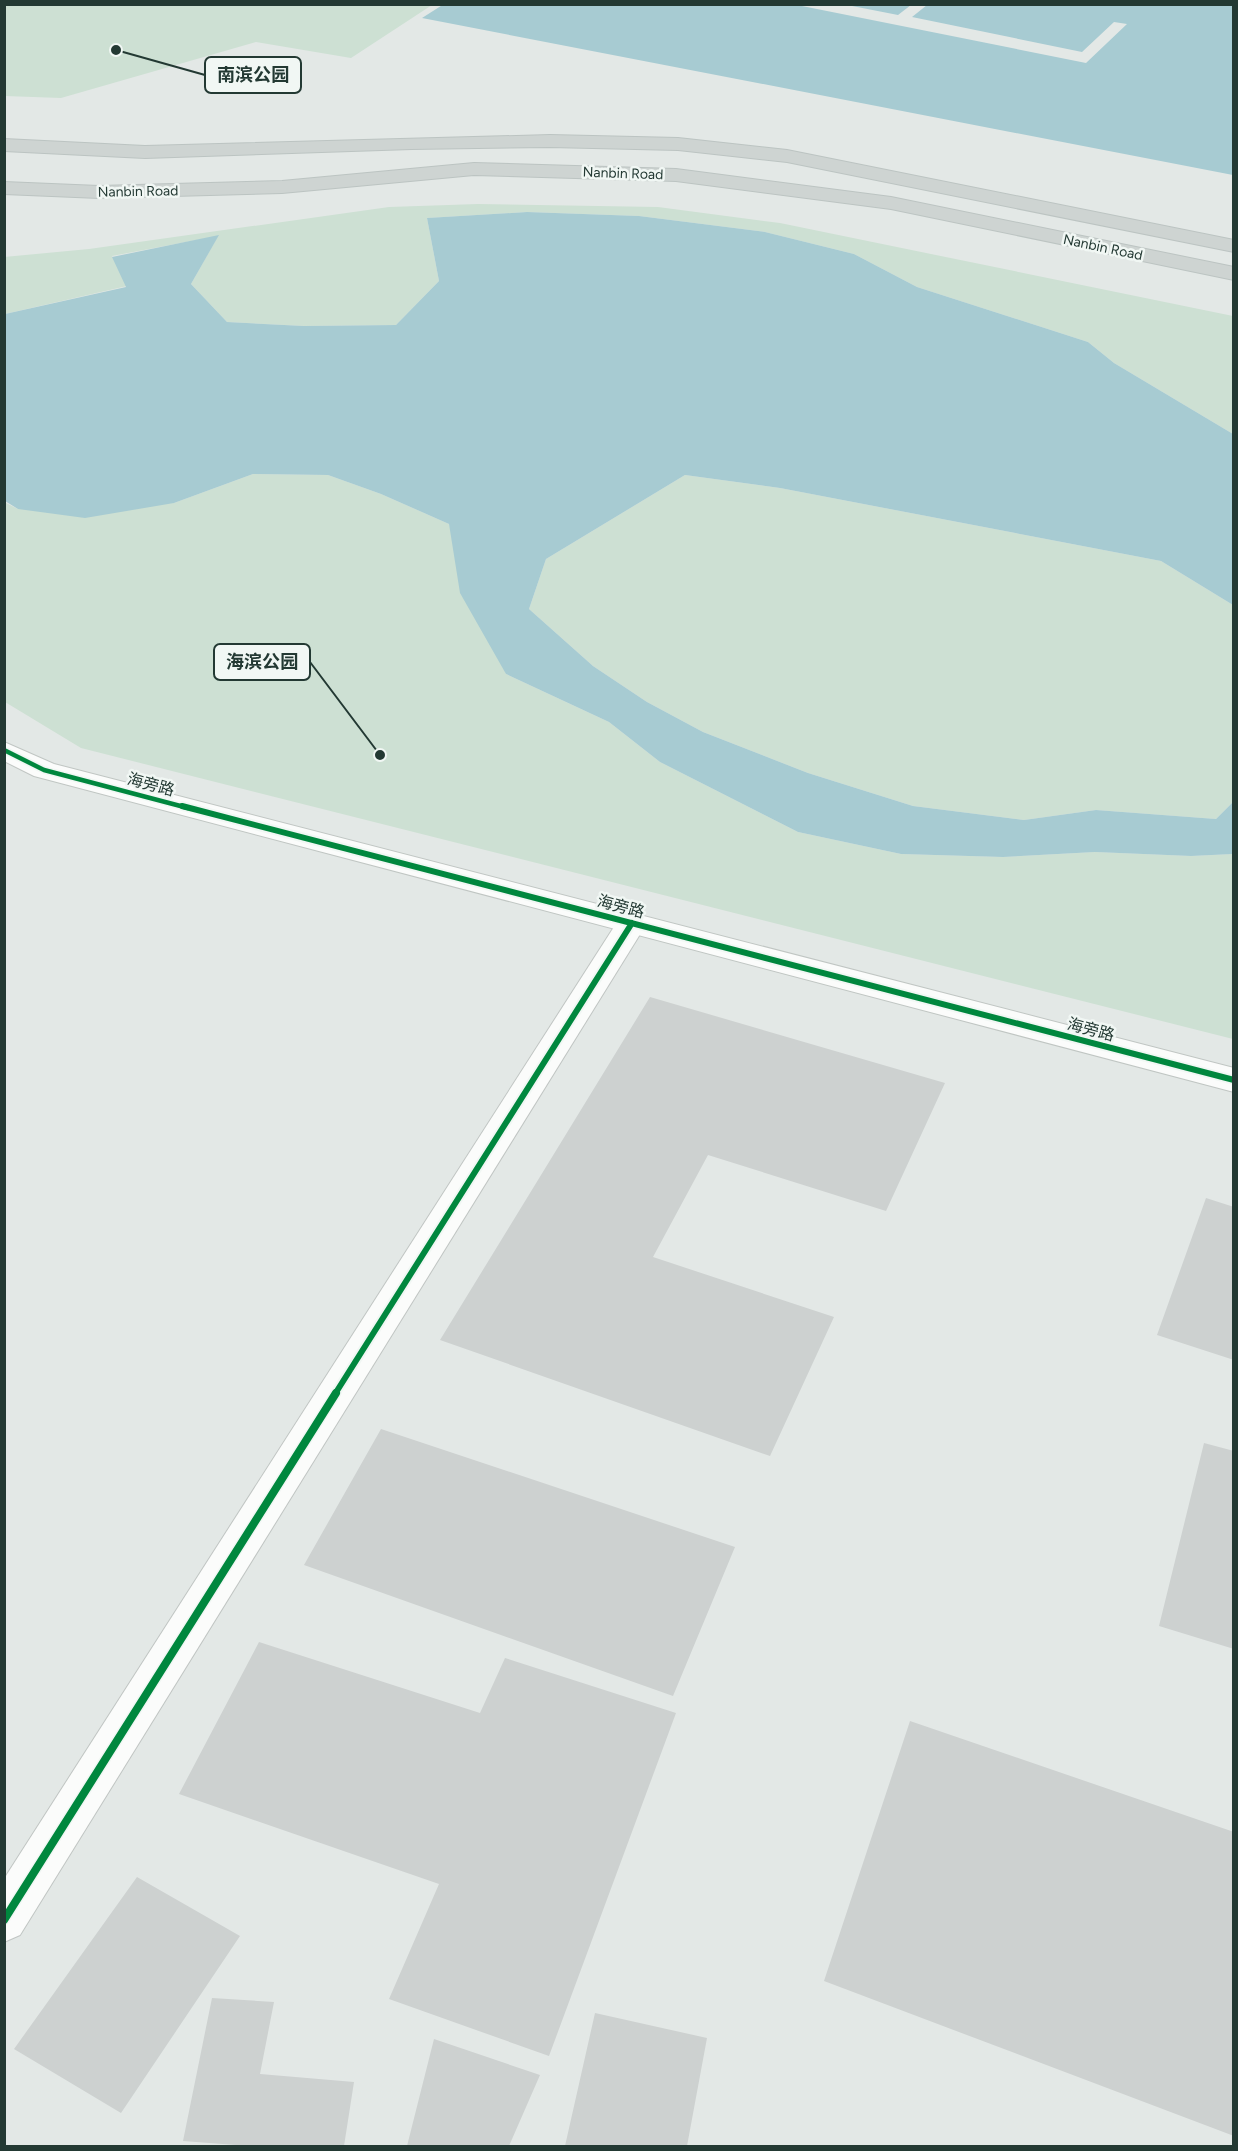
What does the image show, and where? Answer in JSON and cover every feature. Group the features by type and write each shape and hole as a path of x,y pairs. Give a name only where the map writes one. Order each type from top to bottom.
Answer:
{"main road":[{"name":"Nanbin Road","path":"4,145 145,152 412,143 550,141 678,144 786,156 1233,246"},
{"name":"Nanbin Road","path":"4,188 99,192 282,187 474,169 676,175 891,203 1233,274"}],"street":[{"name":"海旁路","path":"4,750 45,770 1233,1080"},
{"path":"4,1920 632,923"}],"green space":[{"path":"5,4 432,5 351,58 256,42 61,98 5,96"},
{"path":"478,204 658,207 780,223 1233,316 1233,434 1114,363 1088,342 917,287 854,254 765,232 639,216 527,212 427,218 439,281 396,325 304,326 227,322 191,284 218,236 112,256 127,286 5,314 4,257 89,249 389,207"},
{"path":"253,474 328,475 381,494 449,524 506,674 609,722 660,762 798,832 901,854 1003,857 1095,852 1191,856 1233,854 1233,1039 81,748 5,702 4,502 18,509 174,503"},
{"path":"685,475 780,488 1161,561 1233,605 1233,802 1216,819 1096,810 1024,820 913,806 808,773 703,732 647,702 593,666 529,609 546,559"}],"water":[{"path":"444,4 1233,5 1233,175 422,18"},
{"path":"527,212 639,216 765,232 854,254 917,287 1088,342 1114,363 1233,434 1233,605 1161,561 780,488 685,475 546,559 529,609 593,666 647,702 703,732 808,773 913,806 1024,820 1096,810 1216,819 1233,802 1233,854 1191,856 1095,852 1003,857 901,854 798,832 660,762 609,722 506,674 460,593 449,524 381,494 328,475 253,474 174,503 85,518 18,509 5,501 5,314 126,287 112,257 219,235 191,284 227,322 304,326 396,325 439,281 427,218"}],"pier":[{"path":"797,5 847,5 898,15 911,5 927,5 912,17 1082,52 1114,22 1127,24 1086,63"}],"building":[{"path":"650,997 945,1083 886,1211 708,1155 653,1257 834,1317 770,1456 440,1340"},
{"path":"1206,1198 1234,1207 1234,1360 1157,1335"},
{"path":"381,1429 735,1547 673,1696 304,1565"},
{"path":"1204,1443 1234,1451 1234,1649 1159,1626"},
{"path":"259,1642 480,1713 505,1658 676,1713 549,2056 389,1999 439,1884 179,1794"},
{"path":"910,1721 1234,1832 1234,2136 824,1981"},
{"path":"137,1877 240,1936 121,2113 14,2049"},
{"path":"212,1998 274,2002 260,2074 354,2082 344,2146 249,2146 183,2141"},
{"path":"595,2013 707,2038 687,2146 565,2146"},
{"path":"434,2039 540,2075 509,2146 407,2146"}],"cycle path":[{"path":"4,750 44,770 1234,1080"},
{"path":"4,1920 632,923"}],"place":[{"name":"南滨公园","path":"116,50"},
{"name":"海滨公园","path":"380,755"}]}
